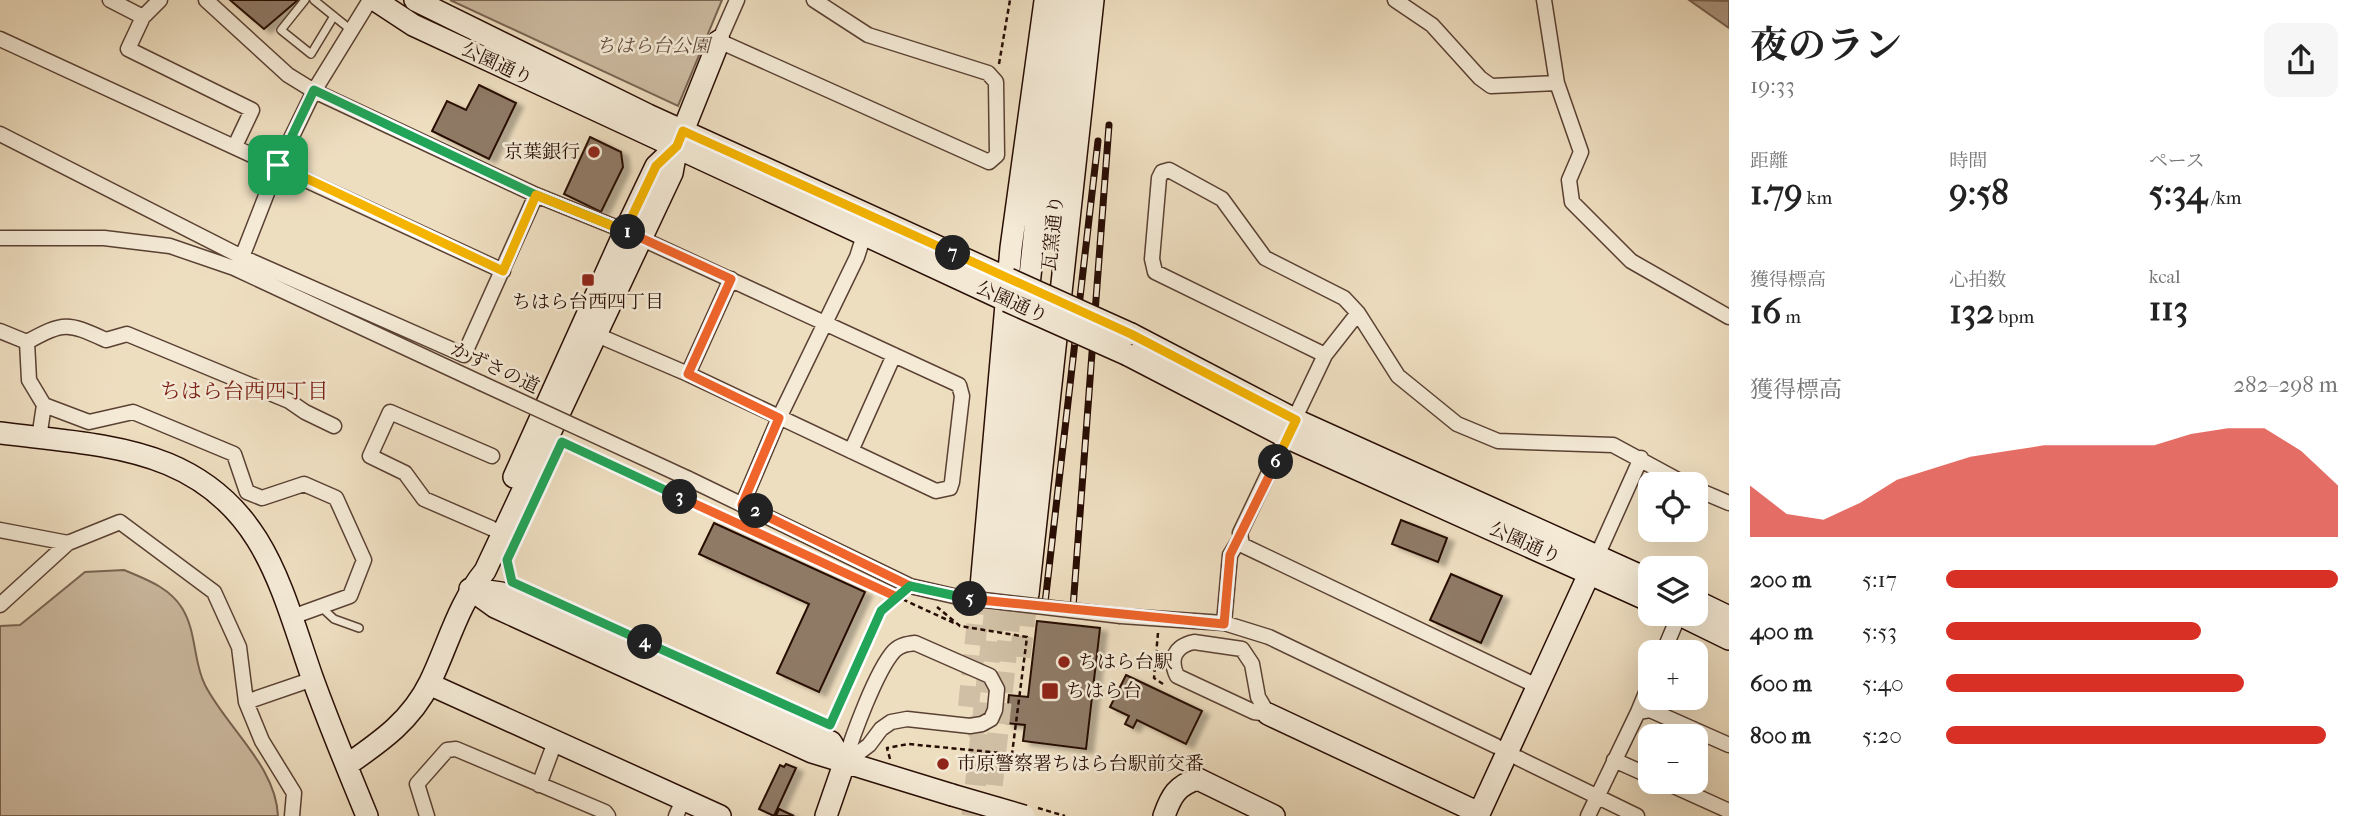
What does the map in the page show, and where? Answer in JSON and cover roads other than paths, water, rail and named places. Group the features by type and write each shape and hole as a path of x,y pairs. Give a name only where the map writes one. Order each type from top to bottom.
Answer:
{"street":[{"path":"110,0 143,17"},
{"path":"160,0 143,17 128,49 252,110 235,146"},
{"path":"206,0 288,75 314,90 536,195 633,234 954,383 961,390 950,488 936,491 688,374 597,335"},
{"path":"242,257 278,165 314,90 372,0"},
{"name":"公園通り","path":"372,0 413,25 1009,279 1059,313"},
{"name":"公園通り","path":"415,0 864,235 1007,301 1059,313 1130,344 1292,429 1594,564 1638,577"},
{"path":"347,765 396,730 429,684 470,589 485,571 597,335 656,166 680,138 737,0"},
{"path":"719,41 989,162 997,155 996,82 988,73 867,34 814,0"},
{"path":"1005,590 1007,301 1045,0"},
{"name":"瓦窯通り","path":"1005,590 1059,0"},
{"name":"瓦窯通り","path":"1005,590 1076,0"},
{"path":"1005,590 1059,313 1093,0"},
{"path":"1544,0 1557,83 1581,152 1569,180 1572,202 1631,261 1729,317"},
{"path":"1401,2 1432,24 1480,78 1491,86 1557,83"},
{"path":"0,39 503,271"},
{"path":"0,134 242,257 464,355 536,195"},
{"path":"1325,355 1155,272 1152,259 1158,178 1163,172 1169,170 1222,199 1265,258 1343,298 1358,313 1398,376 1457,424 1498,441 1613,445 1665,472"},
{"path":"470,589 472,569 633,234"},
{"path":"742,505 779,418 857,257 864,235"},
{"name":"かずさの道","path":"0,238 104,239 170,246 234,268 687,478 910,586 958,597 1121,616 1224,624 1269,637 1496,747"},
{"path":"688,374 731,279"},
{"path":"1224,624 1230,555 1240,539 1240,533 1292,429 1325,355 1358,313"},
{"path":"27,342 48,330 71,324 106,340 127,334 289,401 334,426"},
{"path":"0,331 27,342"},
{"path":"27,342 29,380 44,405 89,422 133,412 234,454 247,492 262,498 304,484 336,498 364,560 350,596 292,617"},
{"path":"851,451 894,355"},
{"path":"39,438 44,405"},
{"path":"491,528 424,499 405,473 370,456 390,412 492,456"},
{"path":"0,433 126,452 168,464 203,484 231,505 273,563 313,679 367,816"},
{"path":"1268,714 1254,687 1252,664 1242,649 1194,642 1177,650 1172,660 1177,676 1254,712 1268,714 1478,815 1641,458"},
{"path":"1708,494 1729,503"},
{"path":"0,606 68,542 120,522 196,576 214,592 239,647 246,702 262,741 294,793 292,816"},
{"path":"0,530 68,542"},
{"path":"1240,539 1248,550 1537,686"},
{"name":"公園通り","path":"1594,564 1638,593"},
{"path":"470,589 495,607 812,752 952,795 1026,810"},
{"path":"1708,607 1729,617"},
{"path":"1702,626 1729,639"},
{"path":"826,816 852,737 882,673 900,647 915,643 925,645 983,671 994,682 997,689 995,710 991,719 982,724 906,719 891,722 881,729 869,745 844,764"},
{"path":"246,702 313,679"},
{"path":"429,684 555,742 680,807 720,816"},
{"path":"1588,816 1638,712 1650,710 1729,745"},
{"path":"539,785 555,742"},
{"path":"427,816 416,784 447,750 456,749 605,812 608,816"},
{"path":"1518,758 1637,816"},
{"path":"1614,760 1638,771"},
{"path":"1164,816 1171,797 1184,783 1198,779 1274,816"},
{"path":"1691,794 1729,811"}],"lane":[{"path":"304,0 281,30 311,54 334,16"},
{"path":"314,0 351,30"},
{"path":"320,606 334,620 359,628"}],"tunnel":[{"path":"980,735 968,711 981,587"},
{"path":"972,816 997,590"},
{"path":"989,816 1013,591"},
{"path":"1020,657 1028,594"}],"railway":[{"path":"1073,608 1109,125"},
{"path":"1045,603 1098,141"}],"place":[{"name":"京葉銀行","path":"594,152"},
{"name":"ちはら台西四丁目","path":"588,280"},
{"name":"ちはら台駅","path":"1064,662"},
{"name":"ちはら台","path":"1050,691"},
{"name":"市原警察署ちはら台駅前交番","path":"943,764"}],"district":[{"name":"ちはら台西四丁目","path":"244,391"}],"park label":[{"name":"ちはら台公園","path":"653,46"}]}
